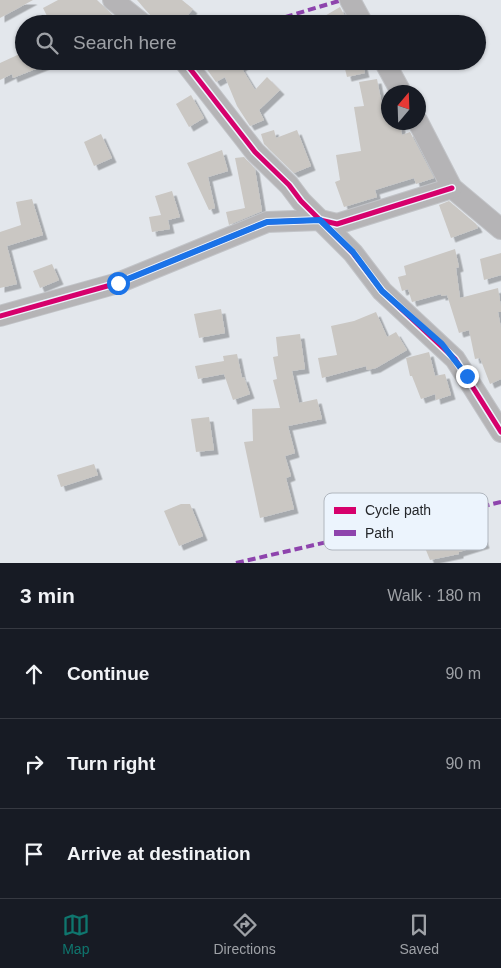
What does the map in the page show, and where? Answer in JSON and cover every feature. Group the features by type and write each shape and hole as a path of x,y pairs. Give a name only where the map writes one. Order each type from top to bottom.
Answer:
{"street":[{"path":"113,0 132,15"},
{"path":"350,0 358,15"},
{"path":"191,70 255,152 293,188 320,220 353,252 382,291 455,359 501,432"},
{"path":"389,70 398,85"},
{"path":"422,130 452,188 501,229"},
{"path":"0,316 118,283 267,222 320,220 337,224 452,188"}],"building":[{"path":"0,0 33,0 0,18"},
{"path":"58,0 97,0 113,15 46,15 43,8"},
{"path":"137,0 182,0 193,9 188,15 150,15"},
{"path":"340,7 344,15 326,15"},
{"path":"15,56 15,70 33,70 13,78 12,74 0,80 0,63"},
{"path":"207,70 243,70 255,90 267,77 280,90 259,110 264,120 250,126 237,106 225,77 216,82"},
{"path":"345,70 364,70 365,73 347,77"},
{"path":"377,79 381,100 381,130 401,130 402,135 410,132 434,178 416,184 414,178 375,190 377,197 344,207 335,182 340,180 336,155 361,151 354,107 364,106 359,82"},
{"path":"191,95 204,118 189,127 176,104"},
{"path":"274,130 276,138 297,130 311,166 294,173 264,144 261,134"},
{"path":"101,134 112,158 94,166 84,142"},
{"path":"222,150 228,171 208,177 215,208 209,210 187,163"},
{"path":"244,157 255,169 262,211 229,225 226,212 245,208 235,158"},
{"path":"172,191 180,217 168,220 170,229 152,232 149,217 161,215 155,196"},
{"path":"32,199 43,235 7,246 17,284 0,288 0,232 21,225 16,202"},
{"path":"449,201 476,224 478,228 451,238 439,205"},
{"path":"455,249 459,267 456,268 460,298 498,288 501,307 501,312 498,312 501,328 501,379 490,384 480,358 475,359 469,330 459,333 447,295 441,296 441,294 412,302 408,289 402,291 398,277 406,275 404,266"},
{"path":"501,253 501,275 484,280 480,259"},
{"path":"52,264 59,280 40,288 33,271"},
{"path":"221,309 225,333 199,338 194,314"},
{"path":"376,312 387,337 396,332 407,350 376,368 367,370 366,366 322,378 318,358 337,355 331,326 354,321"},
{"path":"300,334 305,369 292,371 299,403 317,399 322,419 288,426 295,453 285,456 291,476 286,478 294,509 260,518 244,442 253,441 252,409 280,408 273,380 277,379 273,357 278,356 276,337"},
{"path":"429,352 435,376 445,374 451,395 436,400 435,394 421,399 412,376 410,376 406,358"},
{"path":"237,354 242,378 244,377 250,394 233,400 224,374 198,379 195,366 224,361 223,356"},
{"path":"209,417 214,450 196,452 191,419"},
{"path":"94,464 98,475 61,487 57,475"},
{"path":"181,504 190,504 203,536 179,546 164,511"},
{"path":"426,550 466,550 459,552 459,554 430,560"}],"marked path":[{"path":"292,15 342,0"},
{"path":"488,505 501,502"},
{"path":"236,563 324,543"}],"cycle path":[{"path":"191,70 255,152 353,253 382,291 455,359 501,432"},
{"path":"0,316 118,283 267,222 320,220 337,224 452,188"}],"route":[{"path":"118,283 267,222 320,220 353,252 382,291 442,344 467,376"}]}
